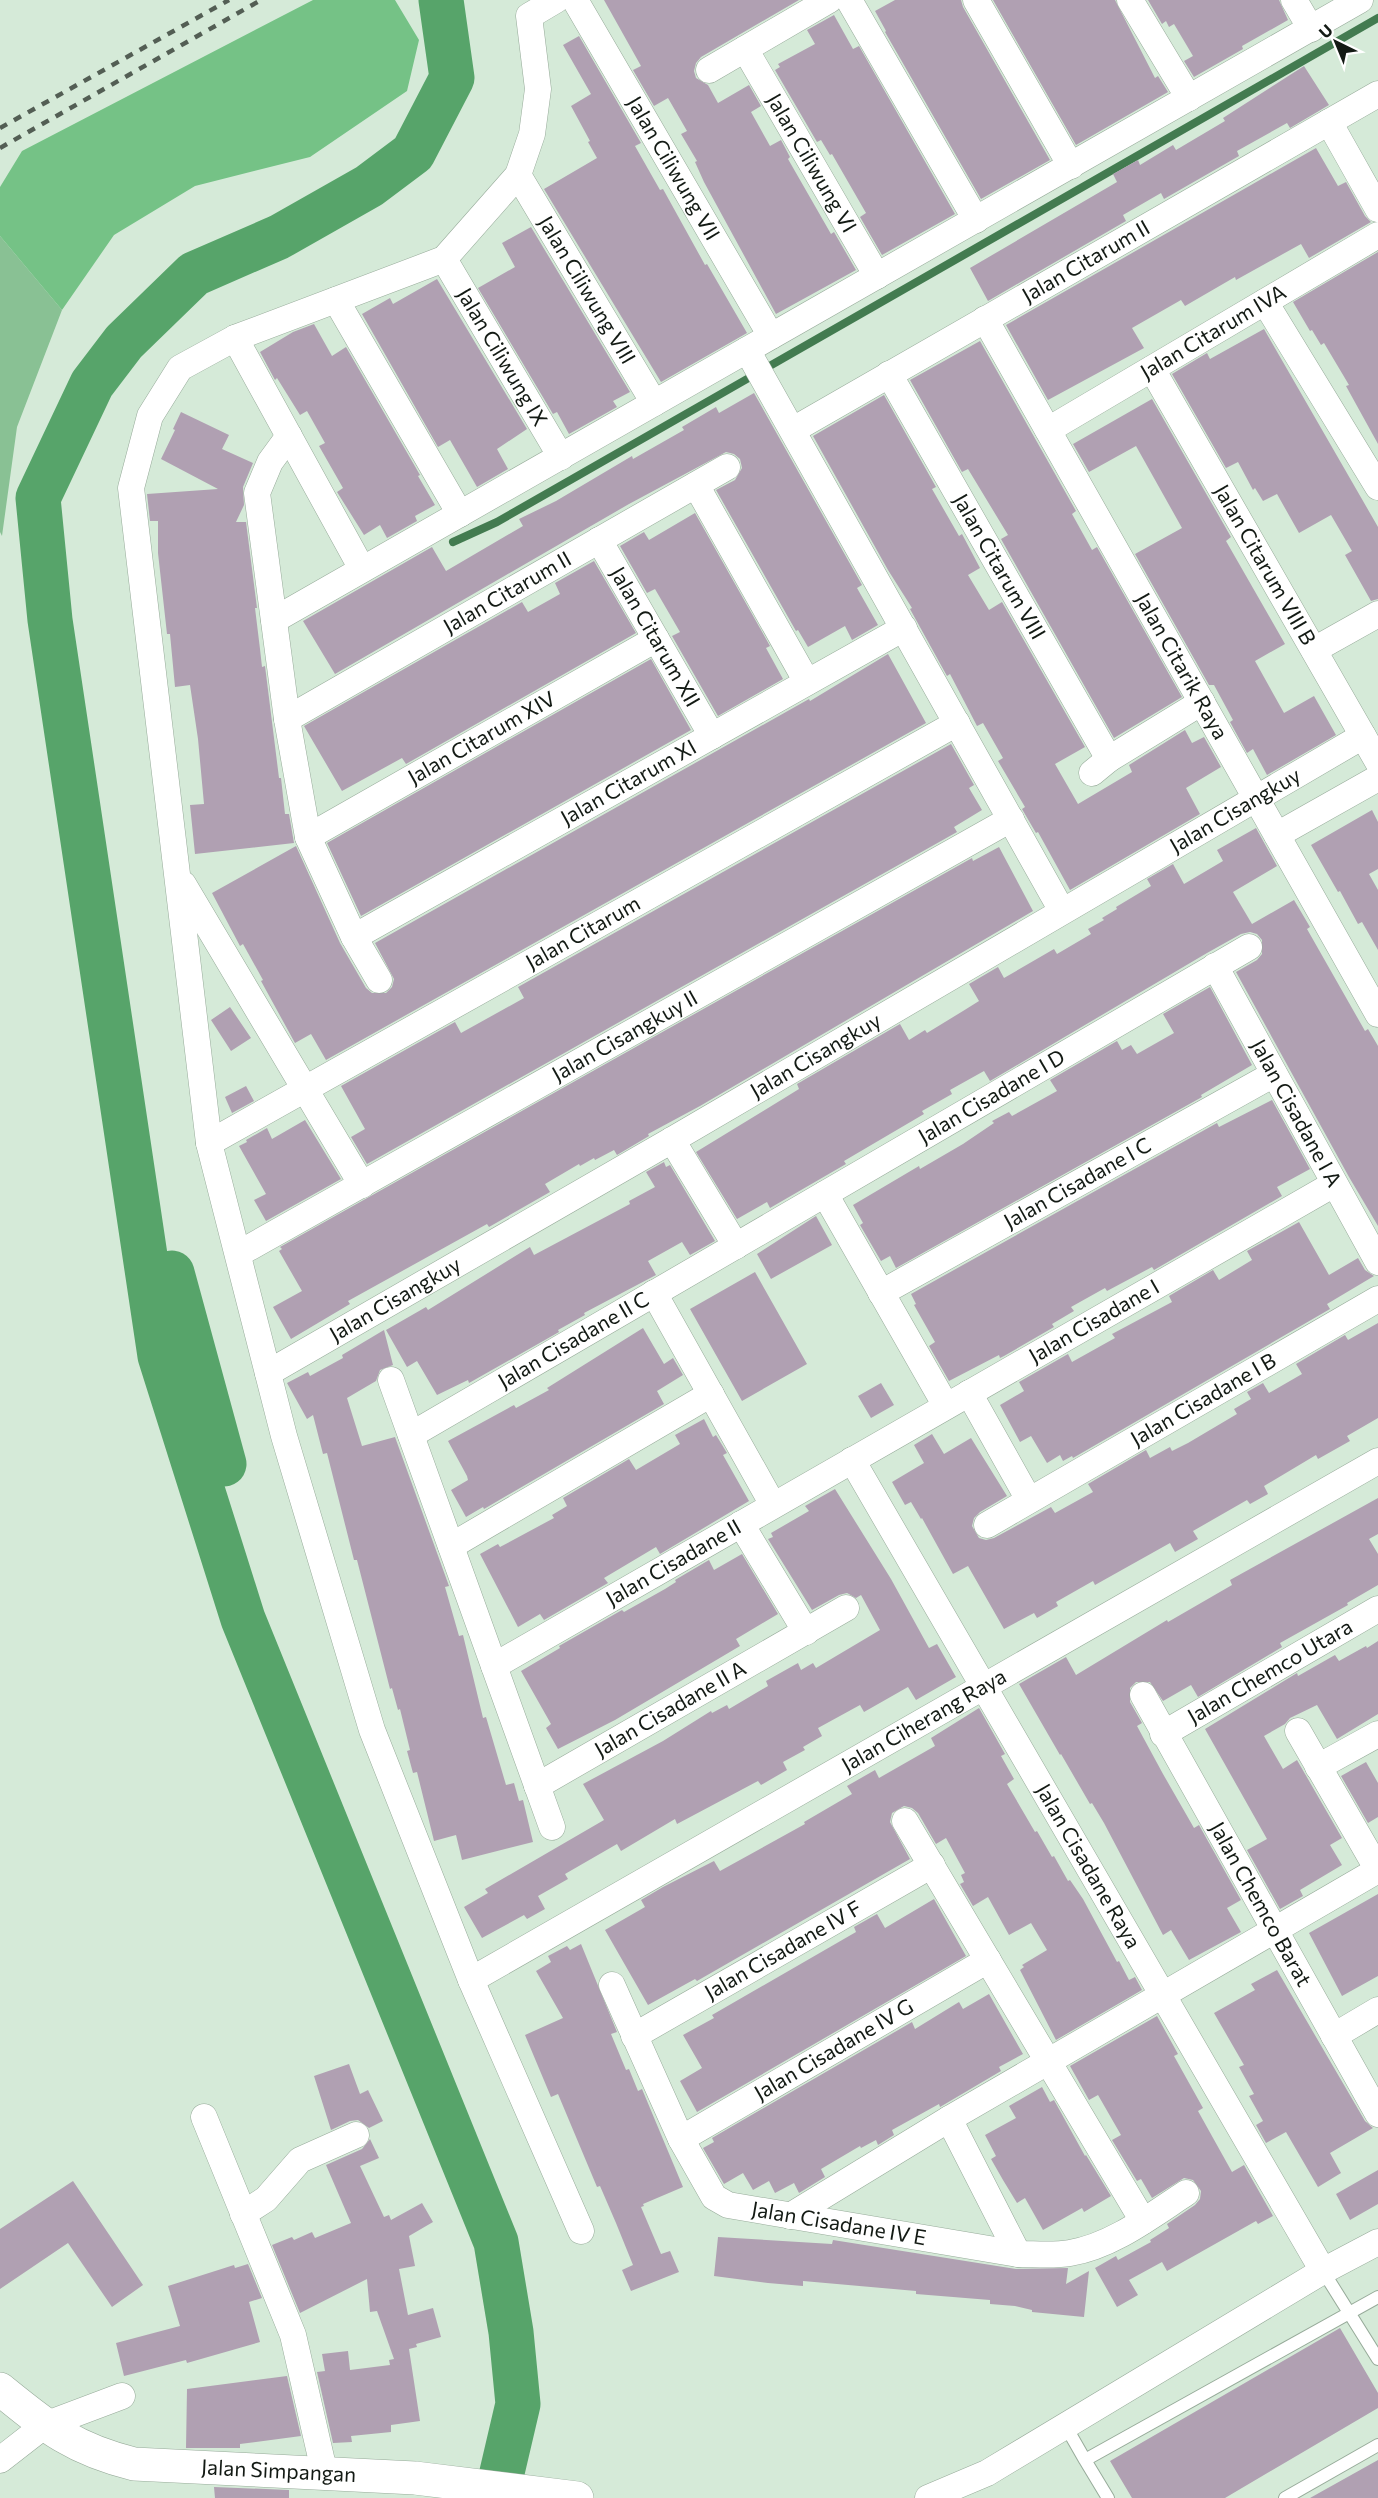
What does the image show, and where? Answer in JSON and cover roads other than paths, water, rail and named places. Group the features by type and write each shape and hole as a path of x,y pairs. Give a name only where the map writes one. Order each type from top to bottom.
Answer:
{"street":[{"path":"556,0 524,8 538,89 532,134 518,175 444,259 236,338 180,368 150,416 131,488 209,1143 284,1436 372,1730 471,1980 581,2231"},
{"name":"Jalan Ciliwung VII","path":"575,0 771,336"},
{"path":"709,70 829,0"},
{"path":"849,0 976,220"},
{"path":"976,0 1071,166"},
{"path":"1130,0 1189,98"},
{"path":"1294,0 1311,29"},
{"path":"274,620 654,403 755,365 771,336 1360,0"},
{"name":"Jalan Ciliwung VI","path":"745,49 877,276"},
{"name":"Jalan Citarum II","path":"793,430 1378,94"},
{"path":"1329,122 1378,209"},
{"name":"Jalan Ciliwung VIII","path":"518,175 654,403"},
{"name":"Jalan Citarum IVA","path":"1048,430 1378,236"},
{"name":"Jalan Ciliwung IX","path":"444,259 561,457"},
{"path":"336,300 460,514"},
{"path":"1266,302 1378,487"},
{"name":"Jalan Citarik Raya","path":"985,319 1378,1014"},
{"path":"236,338 362,569"},
{"path":"755,365 1062,911"},
{"name":"Jalan Citarum VIII B","path":"1152,369 1378,762"},
{"name":"Jalan Citarum VIII","path":"889,374 1101,766 1202,702"},
{"path":"289,436 270,462 257,493 287,718 308,837 354,937 379,980"},
{"name":"Jalan Citarum II","path":"287,718 727,467"},
{"path":"696,485 807,682"},
{"name":"Jalan Citarum XII","path":"599,540 712,736"},
{"path":"1314,650 1378,614"},
{"name":"Jalan Citarum XI","path":"354,937 904,628"},
{"name":"Jalan Citarum XIV","path":"308,837 656,639"},
{"name":"Jalan Citarum","path":"209,1143 957,723"},
{"name":"Jalan Cisangkuy","path":"268,1373 1363,736"},
{"path":"1277,835 1378,778"},
{"name":"Jalan Cisangkuy II","path":"238,1254 1011,819"},
{"path":"177,874 303,1090 362,1185"},
{"name":"Jalan Cisadane I D","path":"736,1245 1249,947"},
{"name":"Jalan Cisadane I A","path":"1215,966 1378,1262"},
{"name":"Jalan Cisadane I C","path":"881,1293 1274,1074"},
{"path":"672,1140 736,1245"},
{"name":"Jalan Cisadane I","path":"852,1460 1334,1184"},
{"path":"825,1194 946,1406"},
{"name":"Jalan Cisadane II C","path":"411,1435 736,1245"},
{"path":"654,1293 773,1505"},
{"name":"Jalan Cisadane I B","path":"987,1525 1378,1299"},
{"path":"391,1380 552,1827"},
{"path":"969,1393 1029,1500"},
{"path":"451,1546 711,1394"},
{"name":"Jalan Cisadane II","path":"494,1666 852,1460"},
{"name":"Jalan Cisadane Raya","path":"852,1460 1323,2271"},
{"name":"Jalan Ciherang Raya","path":"471,1980 1378,1461"},
{"path":"741,1524 806,1632"},
{"name":"Jalan Cisadane II A","path":"537,1786 846,1608"},
{"name":"Jalan Chemco Utara","path":"1164,1734 1378,1609"},
{"name":"Jalan Chemco Barat","path":"1143,1695 1378,2114"},
{"path":"790,2216 950,2119 1378,1870 1298,1731"},
{"path":"1318,1767 1378,1734"},
{"path":"905,1821 1143,2221"},
{"name":"Jalan Cisadane IV F","path":"634,2036 932,1865"},
{"name":"Jalan Cisadane IV G","path":"681,2139 988,1960"},
{"name":"Jalan Cisadane IV E","path":"612,1985 681,2139 714,2197 728,2205 1018,2254 1067,2254 1085,2250 1143,2221 1186,2193"},
{"path":"1334,2036 1378,2010"},
{"path":"204,2117 293,2335 325,2475"},
{"path":"950,2119 1018,2254"},
{"path":"243,2214 266,2199 300,2160 356,2135"},
{"path":"928,2498 987,2473 1323,2271 1378,2242"},
{"name":"Jalan Simpangan","path":"0,2389 66,2440 101,2456 134,2464 415,2478 577,2498"},
{"path":"0,2460 45,2425 122,2396"}],"lane":[{"path":"1323,2271 1378,2359"},
{"path":"1085,2460 1378,2297"},
{"path":"1065,2425 1108,2498"},
{"path":"1285,2498 1378,2445"}],"waterway":[{"path":"441,0 452,78 413,153 369,186 279,237 194,274 124,342 92,384 38,498 50,620 160,1356 243,1619 496,2242 511,2332 518,2404 496,2498"},
{"path":"453,542 497,522 1378,18"},
{"path":"172,1273 224,1464"}],"railway":[{"path":"0,128 229,0"},
{"path":"0,148 261,0"}]}
